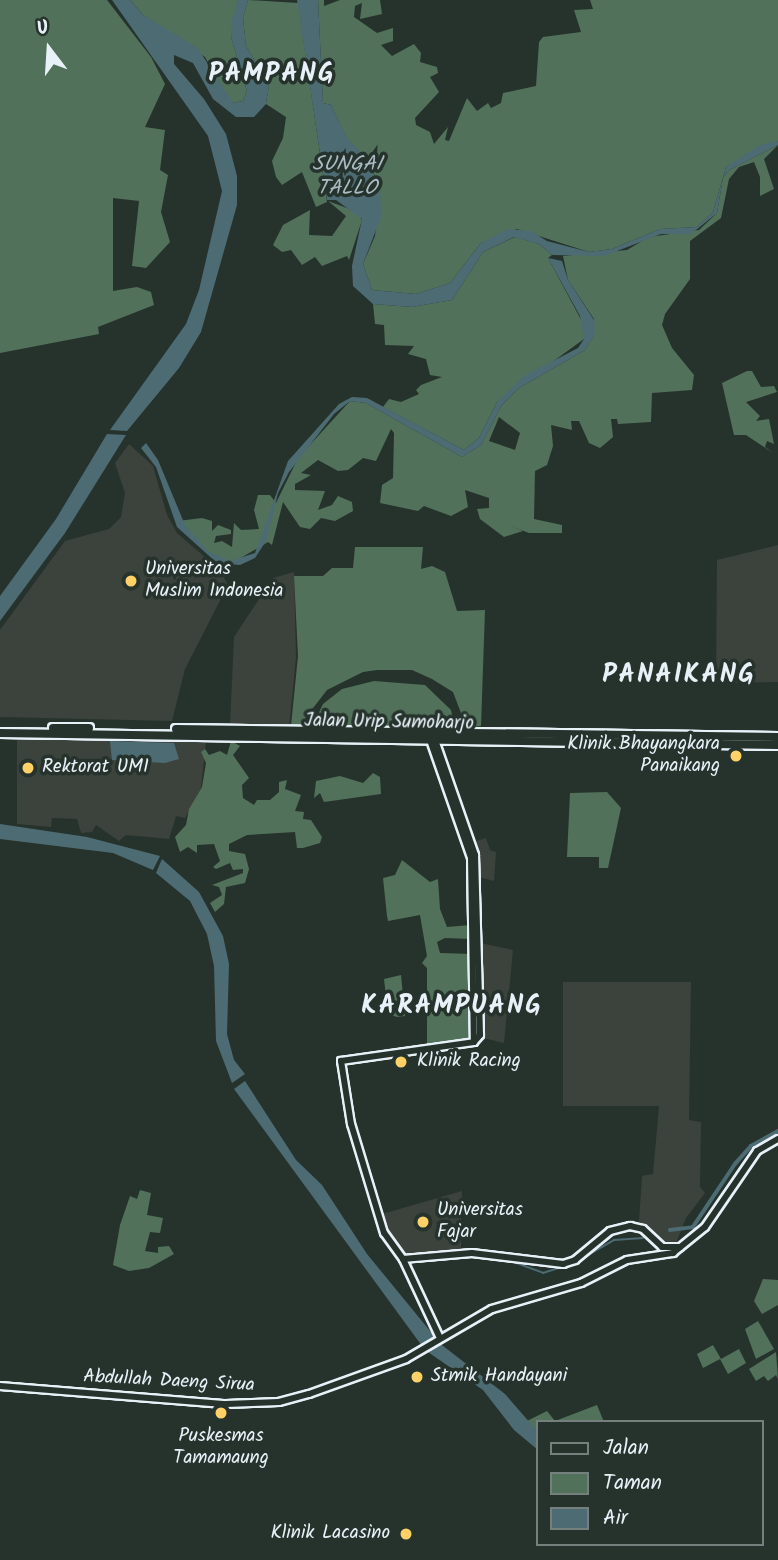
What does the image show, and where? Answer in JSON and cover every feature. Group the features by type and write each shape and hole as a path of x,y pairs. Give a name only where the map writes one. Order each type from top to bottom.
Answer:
{"highway":[{"name":"Jalan Urip Sumoharjo","path":"0,730 610,738 778,737"},
{"name":"Jalan Urip Sumoharjo","path":"198,732 432,740 521,737"},
{"name":"Jalan Urip Sumoharjo","path":"610,738 778,745"}],"main road":[{"path":"406,1359 439,1336 404,1261 384,1233 351,1125 341,1061 474,1042 480,1038 475,855 432,740"},
{"path":"404,1261 447,1254 486,1254 563,1264 575,1260 610,1231 630,1226 646,1232 662,1247 680,1247 705,1227 757,1151 778,1139"},
{"name":"Abdullah Daeng Sirua","path":"0,1386 214,1403 272,1402 309,1394 406,1359 439,1336 492,1308 574,1285 627,1260 664,1257 680,1247"}],"shaded area":[{"name":"Universitas Muslim Indonesia","path":"129,444 153,466 167,515 177,533 207,559 228,568 224,578 228,585 185,669 172,721 0,717 0,630 65,541 109,529 121,517 125,493 115,463"},
{"path":"778,545 778,682 716,683 717,560"},
{"path":"294,572 296,657 289,728 230,726 234,637 273,578"},
{"path":"17,740 206,742 201,788 185,818 176,816 169,839 126,835 119,841 96,825 92,832 81,833 77,819 52,818 51,827 17,824"},
{"path":"486,838 490,850 496,852 494,881 479,877 470,843"},
{"path":"480,943 513,950 504,1043 483,1038"},
{"path":"563,982 691,982 689,1120 701,1122 700,1187 705,1193 686,1218 676,1243 663,1243 639,1222 642,1176 653,1174 659,1106 563,1106"},
{"name":"Universitas Fajar","path":"462,1191 461,1250 405,1255 388,1235 382,1214"}],"green space":[{"path":"0,0 107,0 151,57 165,84 145,127 165,130 160,170 168,175 161,212 170,242 146,268 132,266 139,201 113,198 113,291 137,287 151,292 154,305 98,327 99,334 0,353"},
{"path":"130,0 238,0 231,37 247,91 243,101 233,103 205,57 143,15"},
{"path":"248,0 298,3 327,202 316,207 302,172 282,185 276,177 272,161 283,138 286,117 266,104 269,85 246,46 243,18"},
{"path":"318,0 324,0 324,6 340,0 380,0 382,14 360,19 362,3 355,6 354,17 377,33 393,28 393,41 381,45 392,56 414,44 421,53 420,62 437,67 438,73 430,77 439,92 415,118 416,125 430,132 434,144 448,127 445,140 449,141 467,98 477,111 488,103 491,108 501,103 503,93 536,86 539,42 543,37 581,32 574,10 593,9 590,0 778,0 778,141 726,167 713,212 697,227 660,229 612,249 589,252 517,229 481,243 450,283 416,294 372,290 363,264 375,236 380,189 367,158 348,141 331,105 323,103"},
{"path":"778,145 764,159 774,189 760,196 760,177 754,162 739,167 729,179 721,218 690,241 690,279 665,314 662,325 672,348 694,375 692,390 652,393 651,422 618,424 617,419 611,419 613,437 600,448 589,443 579,421 571,421 572,430 551,425 553,446 547,465 535,471 534,519 562,525 562,533 529,533 511,526 523,531 504,537 480,519 477,509 489,508 489,498 465,490 468,507 451,516 424,506 418,511 380,503 382,485 393,478 394,433 391,429 376,461 363,458 348,470 338,471 318,460 301,473 311,475 295,484 295,490 325,491 318,510 332,505 338,496 352,502 353,511 335,521 321,518 310,529 300,527 283,502 272,545 268,542 232,563 210,554 178,521 202,518 212,521 212,531 218,525 231,530 231,534 216,536 214,543 222,541 232,547 234,523 241,530 259,529 254,510 258,495 270,495 276,503 298,458 350,401 366,403 462,457 481,445 501,406 519,388 585,350 594,335 594,319 568,280 563,256 627,250 649,237 699,230 717,213 723,178 729,170","holes":["499,417 520,433 515,450 489,441"]},
{"path":"328,201 355,211 362,220 349,260 347,256 322,266 315,257 302,265 291,250 282,252 273,245 283,225 310,210 309,235 332,236 346,216"},
{"path":"515,237 539,244 552,255 548,258 585,327 584,339 497,402 479,438 464,450 383,407 389,399 401,402 419,394 416,390 421,385 442,377 430,375 426,359 408,354 414,346 385,345 384,325 375,324 373,304 412,307 452,300 483,252"},
{"path":"752,371 761,387 774,386 777,392 746,402 760,416 756,421 769,419 774,444 767,441 765,447 773,453 746,435 734,435 722,383"},
{"path":"355,547 423,547 421,569 432,566 445,572 457,611 485,610 481,726 470,727 464,721 453,692 432,679 412,670 377,670 363,672 327,690 300,725 291,726 298,656 294,576 323,576 332,568 353,568"},
{"path":"374,681 425,685 451,710 455,728 312,727 323,704 342,689"},
{"path":"231,741 240,746 233,755 249,778 242,785 243,798 254,805 257,800 270,800 279,792 279,782 287,780 285,789 301,795 295,811 304,812 303,819 311,820 322,837 320,843 303,848 297,848 295,832 247,835 229,844 229,851 245,854 249,869 245,883 226,887 224,904 215,912 210,903 222,895 219,887 212,885 243,873 243,869 233,870 230,863 216,869 213,867 220,861 214,844 197,845 197,853 188,847 180,852 175,837 186,825 189,809 202,787 206,763 201,752 205,749 209,755 220,751 227,755"},
{"path":"373,773 380,777 381,794 324,802 320,793 314,798 316,781 340,776 363,783"},
{"path":"607,792 621,808 608,868 599,868 599,857 567,857 570,793"},
{"path":"402,860 430,882 438,879 440,909 447,927 471,925 471,939 445,938 437,942 440,953 472,954 473,1040 427,1044 427,968 422,963 427,956 420,915 388,921 387,916 383,878 395,875"},
{"path":"401,975 405,1016 397,1017 388,1014 384,979"},
{"path":"140,1190 151,1193 147,1215 163,1218 160,1233 150,1232 145,1251 158,1253 158,1247 169,1246 174,1254 149,1268 129,1271 113,1265 120,1225 130,1196 137,1199"},
{"path":"763,1279 778,1280 778,1305 762,1314 754,1301"},
{"path":"758,1321 774,1349 756,1359 745,1329"},
{"path":"713,1345 721,1359 739,1349 746,1363 728,1374 720,1359 703,1368 697,1354"},
{"path":"776,1352 778,1379 776,1375 768,1381 764,1376 756,1381 749,1369"},
{"path":"597,1405 603,1420 558,1420"},
{"path":"547,1411 554,1420 536,1420 536,1430 527,1421"}],"water":[{"path":"112,0 130,0 143,15 197,47 233,103 243,101 247,91 231,37 232,19 238,0 248,0 243,18 246,46 269,85 266,104 254,117 236,117 213,99 193,63 174,55 174,64 204,99 226,134 237,176 237,205 201,332 179,368 127,431 110,430 186,324 199,290 222,191 208,136"},
{"name":"SUNGAI TALLO","path":"297,0 318,0 323,103 331,105 348,140 367,158 380,189 381,217 363,264 372,290 416,294 450,283 481,243 508,229 531,231 547,241 589,252 612,249 660,229 697,227 713,212 726,167 760,145 778,141 778,145 729,170 723,178 717,213 691,234 661,234 604,256 552,255 539,244 514,237 483,252 452,300 412,307 373,304 353,286 352,266 362,219 336,200 327,200"},
{"path":"548,258 562,261 568,280 594,320 595,334 585,350 519,388 501,406 481,445 462,457 366,403 350,401 334,414 289,472 278,493 266,541 255,558 240,565 217,563 177,527 156,467 141,448 146,443 158,460 185,525 208,551 230,561 255,553 288,461 339,404 352,397 367,398 464,450 479,438 497,402 524,376 578,348 584,339 580,316"},
{"path":"107,434 126,435 65,533 0,621 0,596 56,519"},
{"path":"110,741 174,743 179,759 165,763 112,760"},
{"path":"0,824 87,837 160,856 153,870 113,853 0,839"},
{"path":"162,859 199,892 223,936 229,964 227,1034 234,1060 245,1074 232,1083 216,1041 214,966 207,934 190,901 156,873"},
{"path":"245,1081 296,1160 322,1185 367,1254 435,1337 422,1346 234,1089"},
{"path":"438,1342 505,1394 536,1430 536,1448 514,1430 483,1390 425,1350"}],"waterway":[{"path":"670,1230 693,1227 735,1164 751,1146 778,1131"},
{"path":"571,1265 614,1240 643,1238"},
{"path":"414,1261 475,1256"},
{"path":"508,1260 543,1273 562,1267"}],"place":[{"name":"Universitas Muslim Indonesia","path":"131,581"},
{"name":"Klinik Bhayangkara Panaikang","path":"736,756"},
{"name":"Rektorat UMI","path":"28,768"},
{"name":"Klinik Racing","path":"401,1062"},
{"name":"Universitas Fajar","path":"423,1222"},
{"name":"Stmik Handayani","path":"417,1377"},
{"name":"Puskesmas Tamamaung","path":"221,1413"},
{"name":"Klinik Lacasino","path":"406,1534"}],"district":[{"name":"PAMPANG","path":"272,75"},
{"name":"PANAIKANG","path":"679,676"},
{"name":"KARAMPUANG","path":"452,1007"}]}
